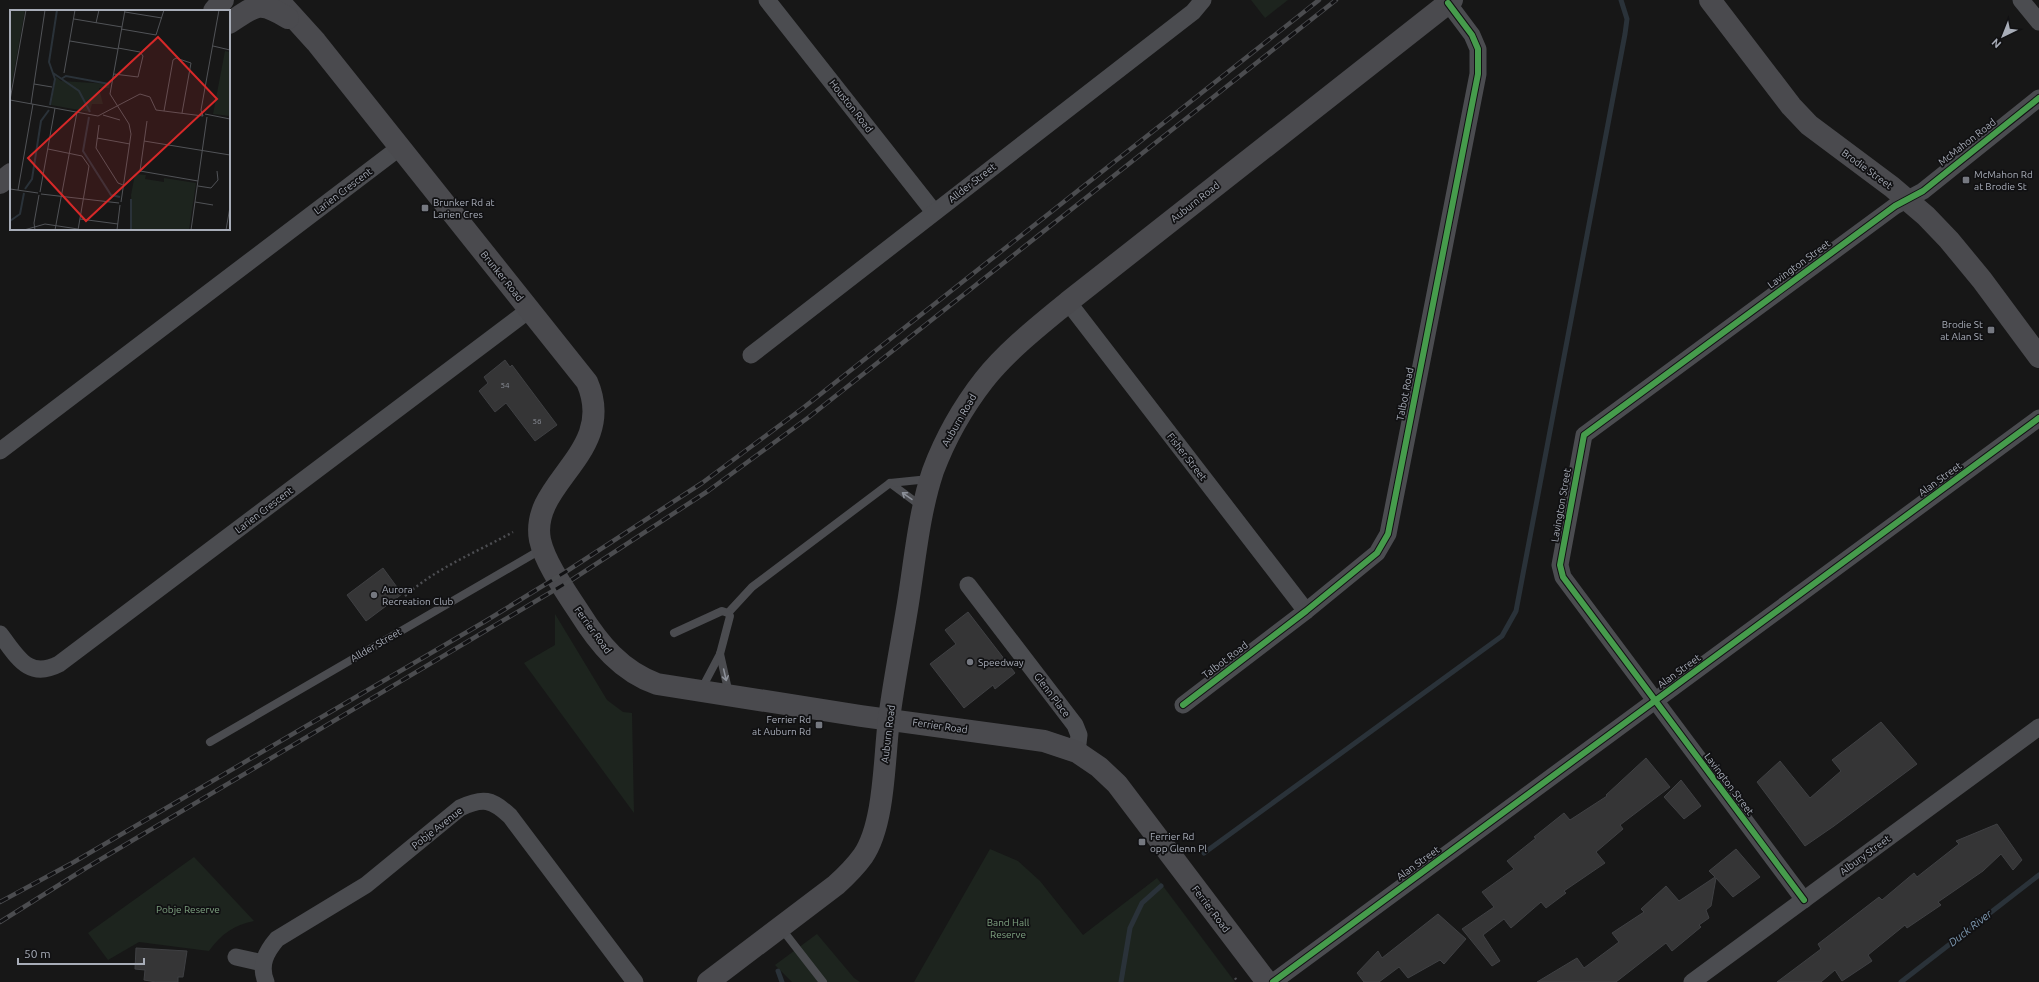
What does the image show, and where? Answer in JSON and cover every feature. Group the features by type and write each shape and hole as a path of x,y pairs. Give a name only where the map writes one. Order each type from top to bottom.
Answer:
{"main road":[{"path":"215,10 223,0"},
{"path":"230,10 236,0"},
{"name":"Brunker Road","path":"278,0 316,42 587,382 591,392 594,409 592,429 584,448 549,498 543,514 541,539"},
{"name":"Brunker Road","path":"290,0 316,42"},
{"name":"Brodie Street","path":"1710,0 1791,106 1809,125 1907,199 1949,240 1982,280 2039,357"},
{"name":"Auburn Road","path":"708,982 836,885 852,870 864,855 872,838 879,812 889,719 924,508 931,479 943,446 955,424 984,380 1033,331 1068,302 1450,1"},
{"path":"230,22 252,7 265,3 278,10 316,42"},
{"path":"0,183 10,175"},
{"name":"Ferrier Road","path":"541,539 581,617 611,656 642,678 658,684 730,696 1044,741 1077,752 1099,767 1117,784 1267,982"}],"street":[{"name":"Houston Road","path":"767,0 934,212"},
{"path":"2021,0 2039,22"},
{"name":"Talbot Road","path":"1183,705 1306,611 1377,553 1388,534 1478,74 1478,49 1472,35 1450,1"},
{"name":"Allder Street","path":"751,355 1198,6"},
{"name":"McMahon Road","path":"1907,199 1923,191 2039,98"},
{"name":"Larien Crescent","path":"0,451 399,148"},
{"name":"Lavington Street","path":"1804,900 1563,577 1560,564 1584,434 1895,206 1907,199"},
{"name":"Fisher Street","path":"1068,302 1306,611"},
{"name":"Larien Crescent","path":"0,634 17,656 33,669 50,669 59,664 529,310"},
{"name":"Alan Street","path":"1273,982 2039,418"},
{"name":"Glenn Place","path":"968,585 1075,725 1079,735 1077,752"},
{"name":"Albury Street","path":"1692,982 2039,727"},
{"name":"Pobje Avenue","path":"263,963 266,951 277,939 366,885 460,808 474,802 486,801 498,805 510,816 635,982"},
{"path":"236,957 263,963 266,982"}],"lane":[{"path":"728,613 752,587 890,483 931,479"},
{"path":"890,483 924,508"},
{"name":"Allder Street","path":"210,742 541,539"},
{"path":"674,632 722,611 728,613"},
{"path":"700,691 720,654 730,616 728,613"},
{"path":"720,654 730,696"},
{"path":"780,927 823,982"}],"path":[{"path":"405,596 414,588 467,555 513,532"},
{"path":"1235,978 1238,982"}],"green space":[{"path":"1251,0 1288,0 1265,18"},
{"path":"555,614 607,700 623,712 632,713 634,813 524,663 555,645"},
{"name":"Band Hall Reserve","path":"990,849 1018,861 1040,881 1083,935 1157,878 1235,982 914,982"},
{"name":"Pobje Reserve","path":"194,857 254,921 240,925 228,931 209,951 139,942 108,960 88,933"},
{"path":"817,934 854,978 860,982 792,982 775,965"}],"building":[{"path":"505,360 510,367 512,365 557,425 535,441 506,403 495,412 479,391 488,383 484,377"},
{"name":"Aurora Recreation Club","path":"383,568 402,594 366,621 347,595"},
{"name":"Speedway","path":"968,612 1015,673 995,689 993,685 964,708 930,664 956,644 945,630"},
{"path":"1881,722 1917,764 1805,846 1757,782 1780,761 1810,798 1841,771 1832,760"},
{"path":"1646,758 1670,787 1620,825 1623,829 1596,852 1605,863 1564,891 1566,893 1546,908 1541,902 1511,928 1504,919 1483,935 1500,961 1492,966 1462,929 1494,907 1482,892 1514,869 1507,861 1536,838 1534,837 1564,813 1570,820 1607,796 1606,795"},
{"path":"1681,780 1701,806 1684,819 1664,797"},
{"path":"1997,824 2022,860 2013,870 2001,854 1983,871 1938,902 1941,905 1907,928 1905,925 1868,955 1872,961 1842,981 1835,970 1821,982 1777,982 1821,949 1818,944 1879,897 1882,900 1914,873 1917,877 1959,844 1956,841"},
{"path":"1736,849 1760,877 1733,897 1716,878 1711,906 1706,910 1709,918 1699,925 1701,927 1672,951 1666,943 1616,982 1537,982 1577,958 1584,968 1619,942 1612,933 1644,912 1641,909 1666,886 1679,901 1715,877 1709,871"},
{"path":"1438,914 1466,939 1444,964 1440,960 1408,978 1399,967 1379,982 1364,982 1357,973 1378,951 1382,958"},
{"path":"136,948 187,951 183,977 178,977 178,982 156,982 144,980 145,970 135,969"}],"waterway":[{"path":"1204,853 1502,636 1516,611 1625,34 1627,19 1621,0"},
{"name":"Duck River","path":"1901,982 2039,875"},
{"path":"1121,982 1130,928 1142,903 1161,886"},
{"path":"778,971 782,982"}],"railway":[{"path":"0,902 74,862 484,622 567,571 702,483 803,408 1319,0"},
{"path":"0,922 86,868 573,579 708,491 809,417 1336,0"}],"cycle path":[{"path":"1183,705 1306,611 1377,553 1388,534 1478,74 1478,49 1472,35 1448,3"},
{"path":"1804,900 1563,577 1560,565 1584,435 1895,206 1923,191 2039,98"},
{"path":"1273,982 2039,418"}],"place":[{"name":"McMahon Rd at Brodie St","path":"1966,180"},
{"name":"Brunker Rd at Larien Cres","path":"425,208"},
{"name":"Brodie St at Alan St","path":"1991,330"},
{"name":"Aurora Recreation Club","path":"374,595"},
{"name":"Speedway","path":"970,662"},
{"name":"Ferrier Rd at Auburn Rd","path":"819,725"},
{"name":"Ferrier Rd opp Glenn Pl","path":"1142,842"}]}
